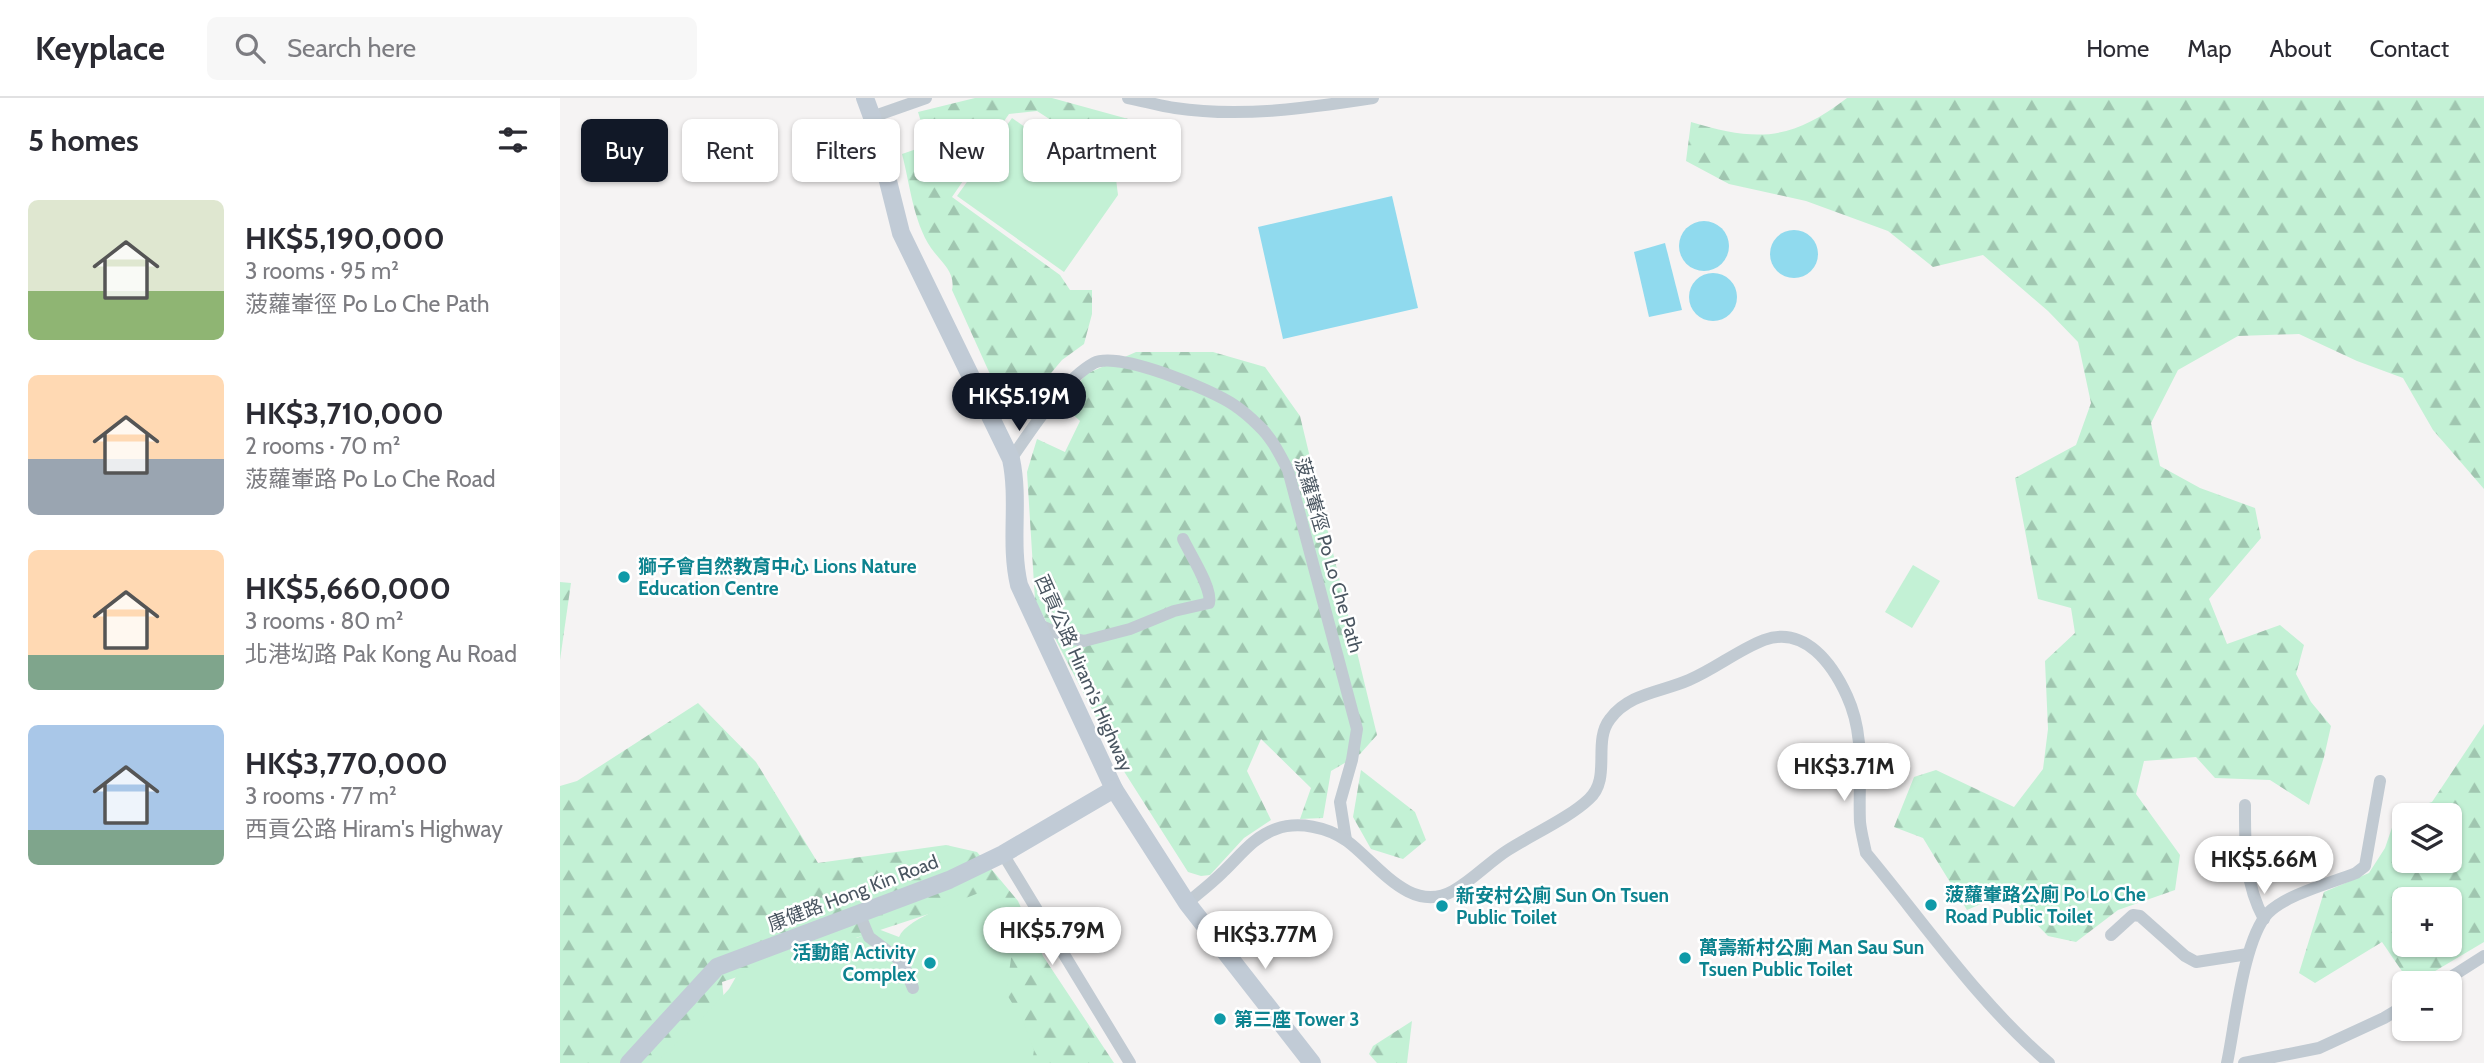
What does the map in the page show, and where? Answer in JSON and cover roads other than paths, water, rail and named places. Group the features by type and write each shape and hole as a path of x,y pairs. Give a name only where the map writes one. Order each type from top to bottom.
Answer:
{"main road":[{"name":"西貢公路 Hiram's Highway","path":"865,98 901,233 1011,459 1016,495 1014,562 1019,585 1037,624 1114,789 1187,903 1312,1063"},
{"name":"康健路 Hong Kin Road","path":"629,1063 717,967 949,880 1003,855 1114,789"}],"street":[{"path":"872,117 926,98"},
{"path":"1128,98 1184,109 1251,111 1313,107 1373,98"},
{"name":"菠蘿輋徑 Po Lo Che Path","path":"1011,459 1051,404 1096,363 1108,360 1129,363 1186,382 1233,404 1261,427 1288,470 1357,729 1352,760 1340,802 1346,840"},
{"path":"1037,624 1069,638 1084,641 1130,629 1174,611 1204,606 1209,603 1211,597 1183,539"},
{"path":"1187,903 1260,836 1278,828 1298,825 1321,828 1346,840 1378,871 1422,898 1454,891 1508,850 1574,810 1594,794 1601,775 1601,750 1606,725 1619,709 1635,698 1707,673 1766,639 1789,638 1806,643 1835,671 1854,713 1861,753 1860,824 1866,853 1977,993 2049,1063"},
{"path":"2228,1063 2248,954 2258,928 2269,913 2290,899 2356,873 2365,866 2380,780"},
{"path":"2245,805 2245,859 2254,902 2264,919"},
{"path":"1003,855 1130,1063"},
{"path":"859,913 869,937 897,958 905,968 913,988"},
{"path":"2111,935 2133,915 2140,916 2185,956 2196,962 2248,954"},
{"path":"2460,971 2484,956"},
{"path":"2244,1063 2319,1048 2392,1013"}],"water":[{"path":"1392,196 1418,308 1283,339 1258,227"},
{"path":"1704,221 1721,229 1729,246 1721,263 1704,271 1687,263 1679,246 1687,229"},
{"path":"1794,230 1811,237 1818,254 1811,271 1794,278 1777,271 1770,254 1777,237"},
{"path":"1665,243 1682,310 1649,317 1634,252"},
{"path":"1713,273 1730,280 1737,297 1730,314 1713,321 1696,314 1689,297 1696,280"}],"place":[{"name":"獅子會自然教育中心 Lions Nature Education Centre","path":"624,577"},
{"name":"菠蘿輋路公廁 Po Lo Che Road Public Toilet","path":"1931,905"},
{"name":"新安村公廁 Sun On Tsuen Public Toilet","path":"1442,906"},
{"name":"萬壽新村公廁 Man Sau Sun Tsuen Public Toilet","path":"1685,958"},
{"name":"活動館 Activity Complex","path":"930,963"},
{"name":"第三座 Tower 3","path":"1220,1019"}]}
